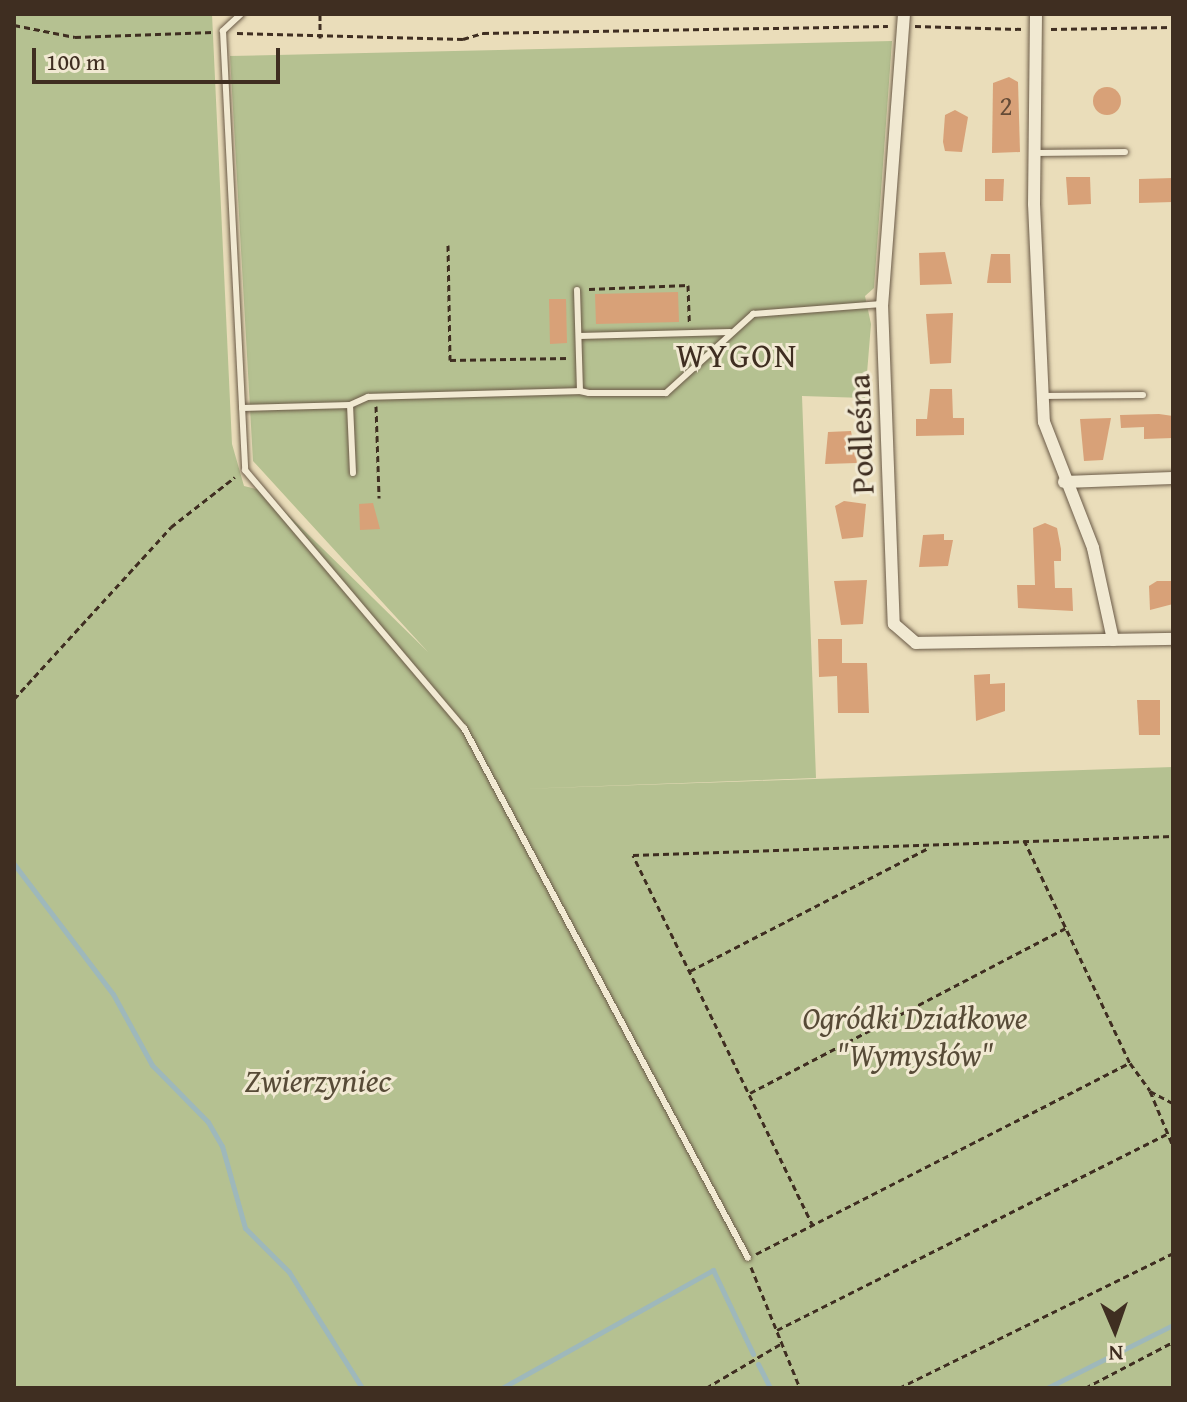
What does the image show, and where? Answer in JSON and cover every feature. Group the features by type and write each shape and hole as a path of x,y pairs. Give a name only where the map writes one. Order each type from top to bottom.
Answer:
{"street":[{"path":"1036,14 1038,153 1034,204 1040,396 1064,482 1093,548 1113,640 1173,639"},
{"name":"Podleśna","path":"907,20 882,304 898,634 916,643 1113,640"},
{"path":"1064,482 1173,478"}],"lane":[{"path":"241,14 223,31 245,470 464,728 748,1258"},
{"path":"1038,153 1125,152"},
{"path":"577,290 580,391"},
{"path":"242,408 350,405 376,396 580,391 666,393 753,314 882,304"},
{"path":"579,336 730,332"},
{"path":"1040,396 1143,395"},
{"path":"350,405 353,473"}],"path":[{"path":"320,14 320,38"},
{"path":"907,20 1032,29"},
{"path":"14,25 75,37 223,31 320,38 895,26"},
{"path":"1045,29 1173,27"},
{"path":"448,245 450,360 579,358"},
{"path":"577,290 688,285 690,333"},
{"path":"376,396 379,498"},
{"path":"14,699 171,527 245,470"},
{"path":"813,1226 633,855 929,847 1024,840 1173,836"},
{"path":"1024,840 1130,1063 1150,1091 1173,1146"},
{"path":"690,971 929,847"},
{"path":"750,1093 1066,928"},
{"path":"800,1388 748,1258 1130,1063"},
{"path":"1150,1091 1173,1103"},
{"path":"776,1331 1167,1134"},
{"path":"899,1388 1173,1253"},
{"path":"1085,1388 1173,1342"},
{"path":"706,1388 782,1343"}],"green space":[{"path":"14,14 212,14 232,444 244,486 264,491 428,652 253,461 230,56 892,41 874,288 865,296 871,324 865,398 802,396 816,778 520,789 1173,767 1173,1388 14,1388"}],"building":[{"path":"1009,77 1018,82 1020,152 992,153 993,83"},
{"path":"1107,87 1117,91 1121,101 1117,111 1107,115 1097,111 1093,101 1097,91"},
{"path":"955,110 968,117 962,152 945,151 943,142 945,115"},
{"path":"1066,177 1090,177 1091,204 1068,205"},
{"path":"1173,178 1173,202 1139,203 1139,179"},
{"path":"985,179 1004,179 1003,201 985,201"},
{"path":"945,252 952,284 920,285 919,253"},
{"path":"991,254 1010,254 1011,283 987,283"},
{"path":"678,292 679,322 596,324 595,294"},
{"path":"549,299 566,299 567,343 550,344"},
{"path":"953,313 951,363 930,364 926,314"},
{"path":"930,389 952,389 953,418 964,418 964,435 916,436 916,419 927,419"},
{"path":"1120,415 1173,416 1173,438 1144,439 1144,427 1121,428"},
{"path":"1111,418 1103,460 1084,461 1080,419"},
{"path":"851,431 857,463 825,464 828,432"},
{"path":"844,501 866,504 863,537 842,539 835,506"},
{"path":"373,503 380,529 360,530 359,504"},
{"path":"1045,523 1057,528 1061,549 1061,561 1054,561 1055,588 1072,588 1073,611 1018,608 1017,585 1035,585 1033,528"},
{"path":"944,534 944,540 953,540 948,566 919,567 923,535"},
{"path":"867,580 863,624 841,625 834,581"},
{"path":"1157,581 1173,581 1173,604 1150,610 1149,586"},
{"path":"818,639 842,639 842,663 867,663 869,713 838,713 837,676 819,677"},
{"path":"990,674 990,684 1005,683 1005,711 976,721 974,675"},
{"path":"1137,700 1160,700 1160,735 1139,735"}],"waterway":[{"path":"14,864 113,994 152,1065 208,1122 222,1146 245,1228 289,1272 362,1388"},
{"path":"502,1388 713,1270 753,1354"},
{"path":"1047,1388 1173,1325"},
{"path":"758,1364 770,1388"}],"district":[{"name":"WYGON","path":"737,355"}],"park label":[{"name":"Ogródki Działkowe \"Wymysłów\"","path":"915,1038"},
{"name":"Zwierzyniec","path":"318,1081"}]}
